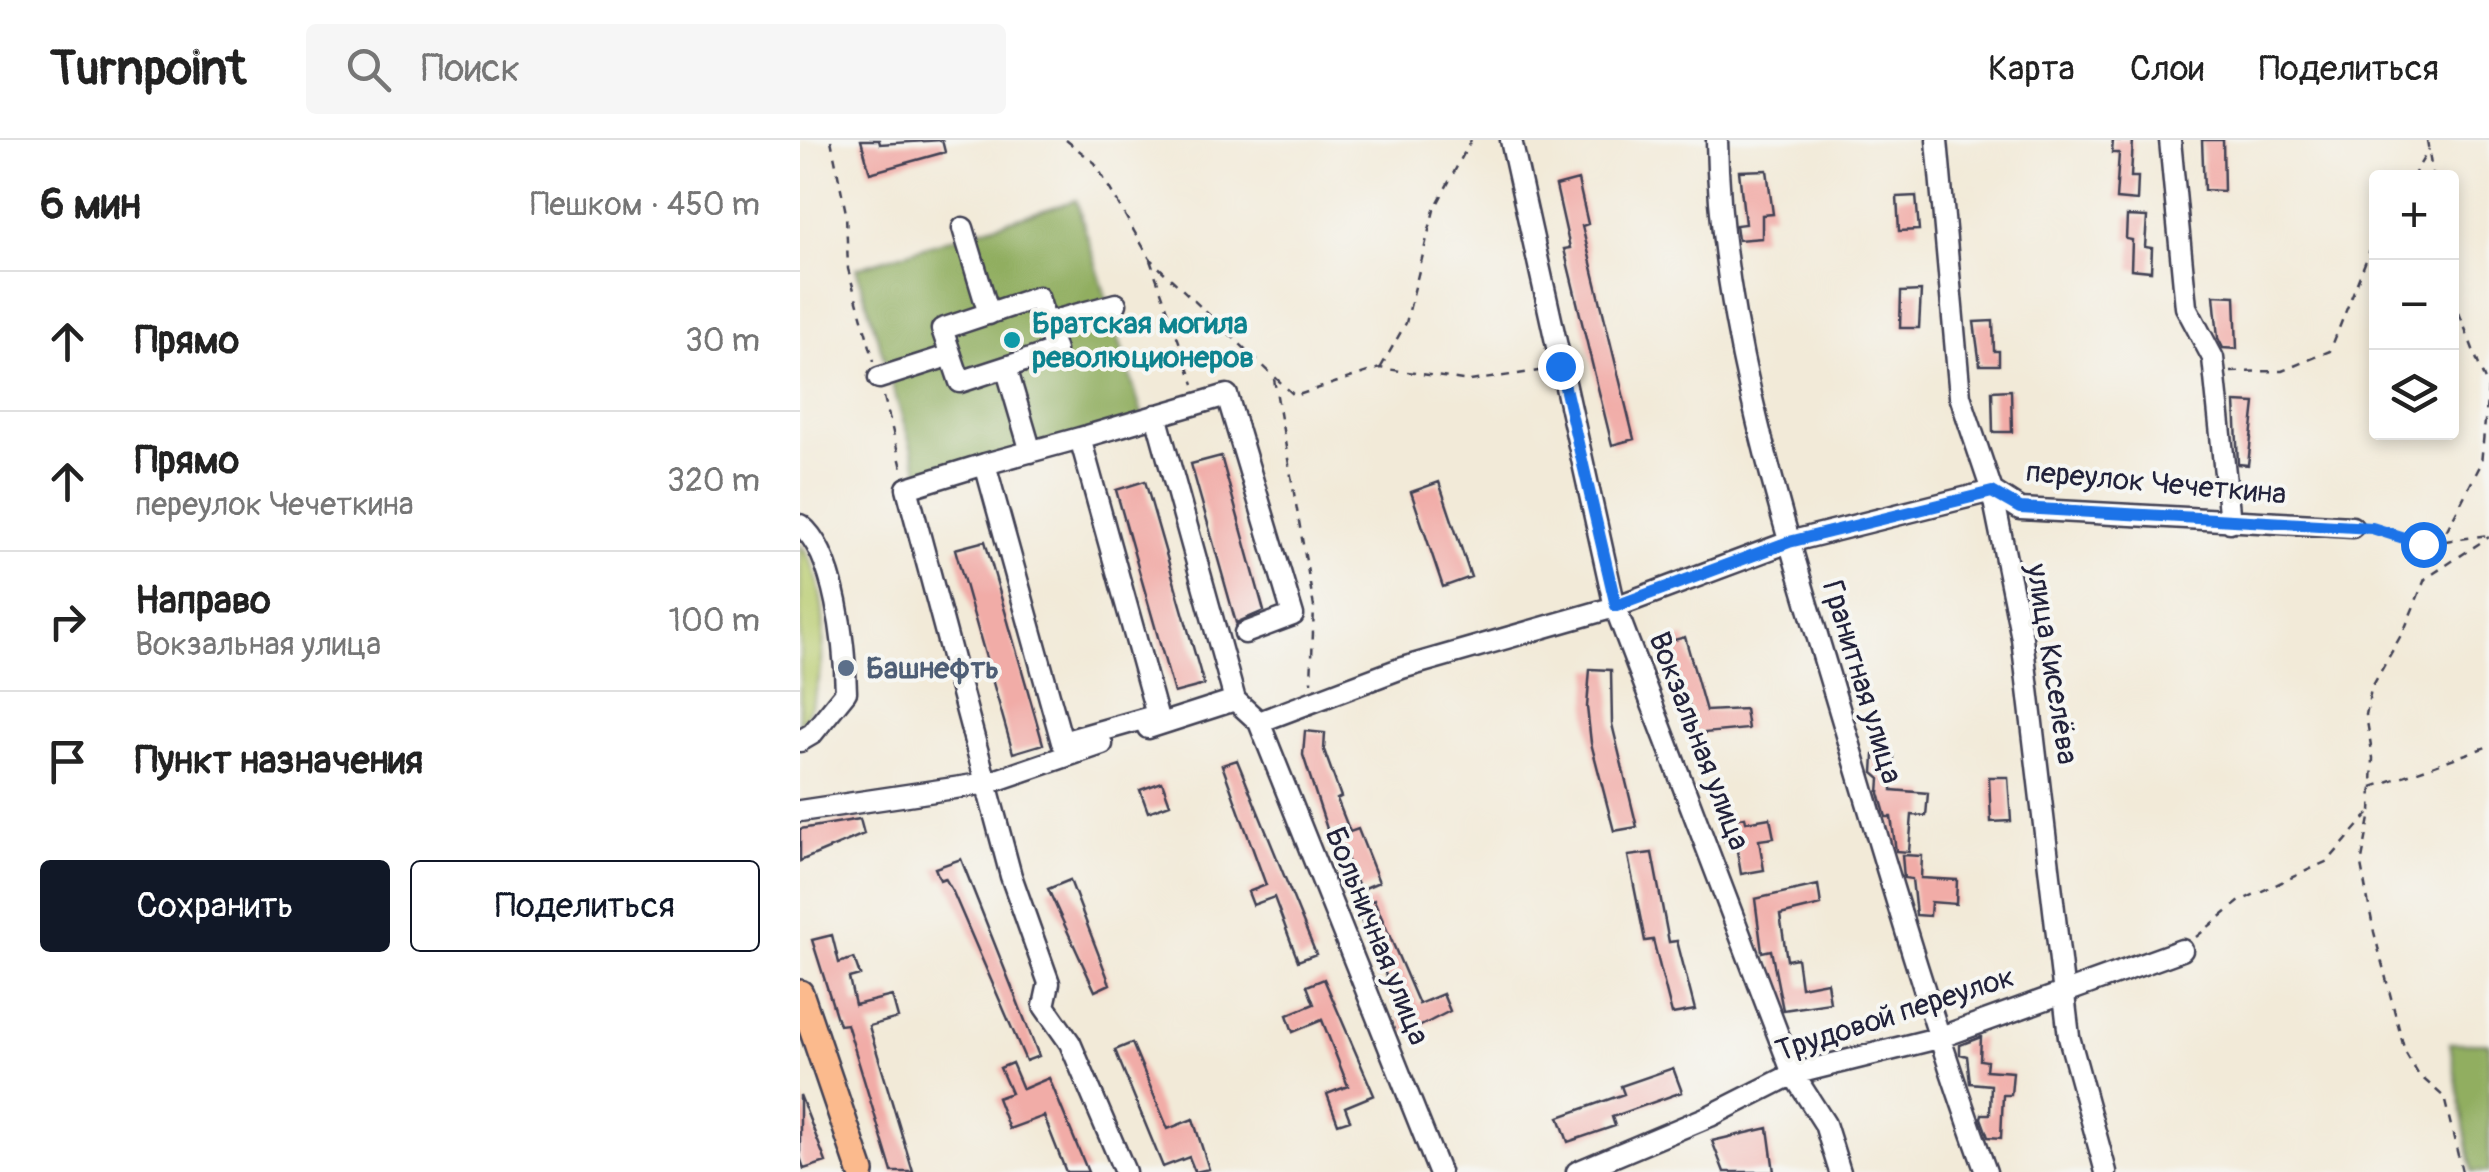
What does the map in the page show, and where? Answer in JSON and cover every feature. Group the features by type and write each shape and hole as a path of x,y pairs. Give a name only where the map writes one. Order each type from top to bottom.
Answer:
{"main road":[{"path":"800,993 861,1172"}],"street":[{"name":"Вокзальная улица","path":"1511,140 1616,606 1793,1074 1824,1124 1840,1172"},
{"name":"Гранитная улица","path":"1717,140 1737,321 1789,542 1938,1038 1986,1172"},
{"name":"улица Киселёва","path":"1937,140 1960,396 1992,492 2022,638 2069,1036 2106,1172"},
{"path":"2170,140 2186,308 2212,358 2230,522"},
{"path":"964,228 989,314"},
{"path":"1038,297 1056,351 960,382 942,329 989,314 1038,297"},
{"path":"1046,323 1116,304"},
{"path":"879,378 951,355"},
{"path":"1006,367 1032,452"},
{"path":"1125,1172 1070,1042 1044,1006 1049,983 1012,876 907,488 1227,395 1293,615 1245,633"},
{"path":"1156,416 1235,700 1260,722"},
{"path":"985,464 1062,742 1157,715 1080,438"},
{"name":"переулок Чечеткина","path":"1260,722 1402,668 1616,606 1789,542 1992,492 2020,508 2352,528"},
{"path":"800,525 810,533 825,567 845,652 846,692 812,734 800,741"},
{"path":"800,811 988,783 1235,700"},
{"name":"Больничная улица","path":"1260,722 1438,1172"},
{"name":"Трудовой переулок","path":"1576,1172 1710,1116 1793,1074 1938,1038 2182,950"}],"path":[{"path":"831,140 846,212 848,269 907,488"},
{"path":"1066,140 1095,163 1150,258 1200,402"},
{"path":"1380,368 1406,323 1434,210 1471,140"},
{"path":"2427,140 2432,170"},
{"path":"2417,170 2429,149"},
{"path":"2214,372 2282,370 2330,351 2369,253"},
{"path":"1150,258 1295,396 1380,368 1470,381 1522,376 1560,366"},
{"path":"2439,544 2481,464 2488,389 2459,312"},
{"path":"1274,377 1314,607 1310,703"},
{"path":"2352,528 2439,544 2489,536"},
{"path":"2462,1172 2444,1098 2418,1074 2405,1052 2374,932 2361,866 2372,787 2366,715 2371,689 2405,628 2425,579 2489,536"},
{"path":"2372,787 2489,746"},
{"path":"2182,950 2240,901 2328,861 2370,812"}],"green space":[{"path":"1076,200 1143,417 923,485 856,268"},
{"path":"800,544 818,582 824,634 818,685 800,725"},
{"path":"2450,1043 2489,1043 2489,1172 2472,1172"}],"building":[{"path":"861,140 879,140 880,144 942,140 945,152 870,173"},
{"path":"2113,140 2133,140 2131,177 2138,177 2137,201 2116,199 2119,153 2112,153"},
{"path":"2202,140 2223,140 2224,191 2204,190"},
{"path":"1767,170 1773,214 1762,215 1762,238 1738,240 1736,225 1745,224 1739,171"},
{"path":"1578,180 1588,224 1582,226 1634,439 1612,445 1564,249 1570,248 1556,186"},
{"path":"1916,196 1919,230 1899,231 1897,197"},
{"path":"2127,216 2147,217 2145,247 2152,248 2151,271 2131,269 2132,240 2126,239"},
{"path":"1921,291 1919,328 1900,328 1901,292"},
{"path":"2214,295 2235,296 2237,349 2223,348 2218,338"},
{"path":"1993,321 1994,351 1999,351 1999,365 1980,365 1974,322"},
{"path":"2011,390 2012,432 1993,432 1992,391"},
{"path":"2235,402 2255,403 2248,465 2238,464"},
{"path":"1221,456 1264,611 1236,623 1191,464"},
{"path":"1145,481 1204,685 1174,693 1116,490"},
{"path":"1439,482 1471,577 1443,587 1411,492"},
{"path":"985,541 1043,744 1013,753 955,549"},
{"path":"1685,637 1706,711 1745,709 1748,729 1694,734 1689,705 1681,706 1663,643"},
{"path":"1590,669 1611,670 1612,724 1637,827 1614,831 1591,743 1587,707"},
{"path":"1305,731 1325,733 1324,750 1341,797 1337,799 1350,832 1358,829 1379,882 1360,890 1335,829 1328,832 1303,755"},
{"path":"1874,755 1894,756 1892,790 1928,793 1926,816 1912,815 1909,852 1896,851 1891,817 1886,817 1879,793 1880,779 1873,773"},
{"path":"1237,760 1316,954 1298,961 1274,897 1253,905 1248,892 1266,885 1222,765"},
{"path":"1989,777 2008,777 2011,821 1991,822"},
{"path":"1162,782 1170,804 1148,812 1140,790"},
{"path":"1745,817 1746,822 1770,818 1774,838 1759,840 1764,870 1741,874 1735,839 1725,841 1722,821"},
{"path":"860,819 864,834 800,861 800,829"},
{"path":"1652,853 1669,942 1677,941 1695,1010 1672,1014 1653,940 1645,941 1628,856"},
{"path":"1902,855 1922,856 1921,878 1957,880 1956,904 1931,902 1930,916 1916,915 1912,879 1904,878"},
{"path":"961,859 1039,1056 1026,1061 953,892 945,878 940,880 935,868"},
{"path":"1070,880 1110,984 1095,991 1048,889"},
{"path":"1818,885 1821,905 1780,915 1787,960 1797,958 1801,987 1827,982 1830,1003 1783,1010 1771,950 1762,952 1755,899"},
{"path":"1374,900 1419,1004 1443,994 1450,1011 1405,1034 1390,984 1355,907"},
{"path":"832,935 839,963 854,958 860,975 849,978 855,1005 892,996 898,1018 869,1026 913,1172 892,1172 847,1024 839,1025 812,940"},
{"path":"1324,979 1374,1095 1345,1107 1350,1120 1338,1124 1327,1094 1348,1086 1322,1020 1293,1032 1287,1015 1314,1004 1307,986"},
{"path":"1981,1037 1980,1060 1987,1061 1986,1070 2013,1072 2011,1095 2003,1095 2001,1138 1988,1137 1981,1118 1982,1114 1990,1114 1991,1085 1970,1083 1967,1056 1960,1054 1960,1045"},
{"path":"1132,1043 1168,1129 1193,1119 1209,1169 1195,1172 1189,1157 1163,1167 1115,1050"},
{"path":"1012,1063 1023,1089 1049,1078 1088,1172 1066,1172 1044,1116 1009,1129 997,1098 1011,1093 1000,1068"},
{"path":"1673,1068 1682,1092 1612,1117 1615,1126 1568,1142 1559,1117 1624,1094 1621,1086"},
{"path":"800,1095 826,1162 804,1169 800,1157"},
{"path":"1768,1128 1774,1172 1724,1172 1712,1141"}],"place":[{"name":"Братская могила революционеров","path":"1012,340"},
{"name":"Башнефть","path":"846,668"}],"route":[{"path":"1560,366 1616,606 1789,542 1992,492 2020,508 2372,528 2423,544"}]}
